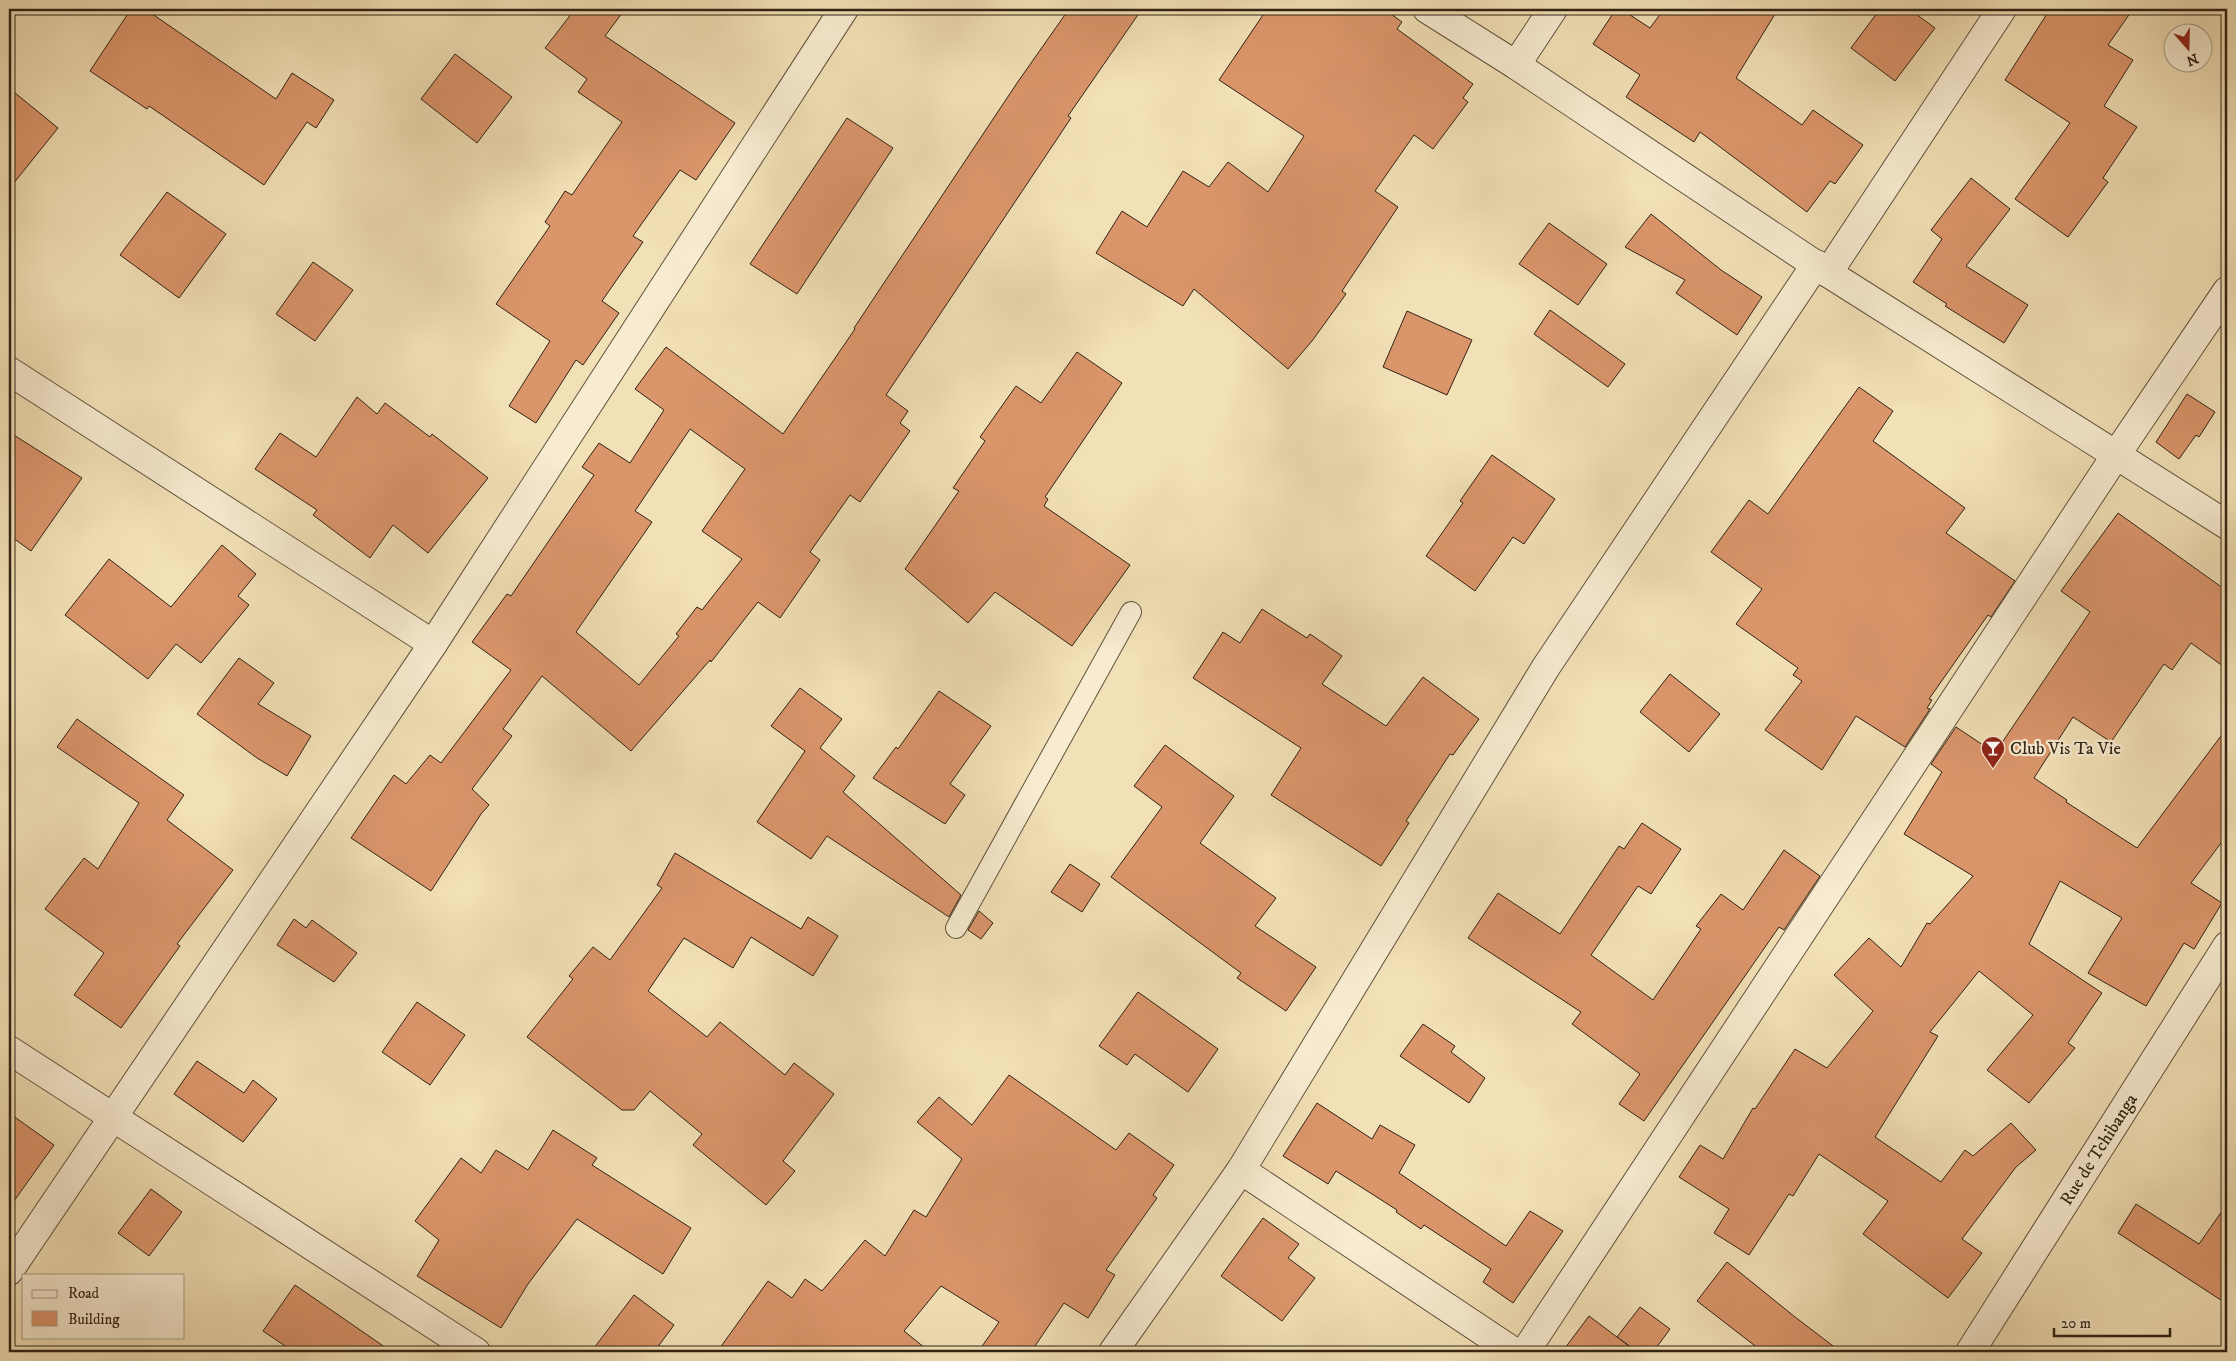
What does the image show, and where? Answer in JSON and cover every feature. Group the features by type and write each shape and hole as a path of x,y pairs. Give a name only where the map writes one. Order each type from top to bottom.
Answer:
{"street":[{"path":"9,1271 433,644 844,9"},
{"path":"1427,9 1516,65 1822,269 2227,525"},
{"path":"1516,65 1553,9"},
{"path":"1112,1352 1241,1170 1546,667 2002,9"},
{"path":"1525,1352 2116,455 2227,292"},
{"path":"9,371 433,644"},
{"name":"Rue de Tchibanga","path":"1970,1352 2227,946"},
{"path":"9,1050 476,1352"},
{"path":"1241,1170 1514,1352"}],"lane":[{"path":"956,928 1131,612"}],"building":[{"path":"131,9 145,9 276,99 292,73 334,100 316,128 307,122 264,185 149,106 147,109 90,71"},
{"path":"575,9 625,9 605,36 735,123 696,180 680,170 633,236 643,242 602,301 619,313 583,365 576,360 536,423 509,406 550,341 496,304 550,226 545,222 565,191 572,195 622,122 578,92 587,79 545,48"},
{"path":"1069,9 1142,9 1068,116 1071,118 886,395 908,411 900,423 910,431 860,502 850,495 810,552 820,560 780,618 758,602 711,662 710,660 631,751 542,676 503,729 512,736 472,789 489,805 481,814 431,891 351,838 394,775 406,784 430,755 441,763 511,670 472,642 507,594 511,596 594,475 582,467 599,443 630,463 664,410 635,389 666,347 783,434 855,329 1017,83","holes":["690,429 745,469 702,531 742,559 702,610 697,607 676,634 679,636 639,685 576,632 652,522 635,511"]},
{"path":"1267,9 1384,9 1402,22 1397,29 1473,84 1463,98 1468,102 1433,149 1414,135 1375,191 1398,207 1342,291 1346,294 1312,341 1288,369 1194,289 1183,306 1096,253 1122,211 1147,227 1183,171 1209,187 1228,162 1268,192 1304,136 1219,80"},
{"path":"1616,9 1621,9 1650,28 1664,9 1778,9 1736,78 1802,125 1813,110 1863,145 1835,184 1830,181 1807,212 1700,132 1694,142 1626,97 1640,75 1593,44"},
{"path":"1880,9 1909,9 1935,28 1895,81 1851,48"},
{"path":"2050,9 2133,9 2108,45 2133,60 2104,106 2137,127 2103,178 2108,182 2068,237 2015,199 2070,123 2005,80"},
{"path":"455,54 512,97 477,143 421,99"},
{"path":"9,88 58,128 9,189"},
{"path":"847,118 893,148 797,294 750,264"},
{"path":"1971,178 2010,209 1966,266 2028,305 2004,343 1945,306 1947,304 1913,282 1942,239 1931,230"},
{"path":"167,192 226,234 179,298 120,255"},
{"path":"1651,214 1721,270 1762,297 1737,335 1676,293 1685,280 1625,247"},
{"path":"1549,223 1607,264 1578,305 1519,264"},
{"path":"313,262 353,290 315,341 276,314"},
{"path":"1550,310 1625,364 1608,387 1534,334"},
{"path":"1407,311 1472,340 1447,395 1383,367"},
{"path":"1077,352 1122,383 1045,497 1048,499 1044,506 1130,565 1072,646 995,592 968,623 905,569 959,491 953,488 985,441 980,437 1016,386 1041,403"},
{"path":"1859,387 1893,411 1873,441 1965,508 1946,533 2015,581 1991,617 1988,615 1929,699 1932,700 1927,708 1930,709 1905,747 1856,716 1822,770 1765,730 1802,681 1793,675 1798,668 1736,624 1762,589 1711,552 1749,500 1768,514"},
{"path":"2187,394 2215,412 2199,437 2196,435 2179,459 2156,442"},
{"path":"357,397 377,414 385,403 430,437 432,434 488,478 428,553 393,525 370,558 313,515 317,510 255,469 280,433 316,457"},
{"path":"9,432 82,478 31,551 9,535"},
{"path":"1492,455 1555,499 1524,544 1513,537 1475,591 1426,556 1463,503 1460,501"},
{"path":"2118,513 2227,591 2227,669 2191,643 2172,670 2164,664 2111,742 2073,717 2034,778 2067,800 2066,802 2137,848 2227,728 2227,835 2191,883 2222,903 2194,949 2184,943 2146,1006 2088,973 2122,918 2060,881 2029,944 2102,993 2068,1043 2075,1048 2029,1103 1987,1070 2033,1015 1979,971 1930,1032 1938,1036 1875,1137 1941,1182 1965,1150 1973,1156 2011,1123 2036,1150 2016,1167 1962,1239 1982,1253 1948,1298 1863,1234 1888,1201 1819,1154 1793,1196 1789,1194 1749,1255 1714,1233 1729,1209 1679,1177 1700,1145 1723,1159 1753,1108 1755,1109 1795,1049 1827,1068 1873,1011 1834,975 1869,938 1901,967 1927,923 1930,924 1973,876 1904,834 1942,772 1931,764 1956,727 1995,753 2090,612 2061,591"},
{"path":"222,545 256,574 238,596 249,605 201,663 176,644 148,679 65,615 109,559 171,607"},
{"path":"1262,609 1307,638 1310,634 1342,656 1322,684 1386,726 1423,677 1479,719 1453,755 1450,754 1406,821 1409,823 1381,866 1271,795 1301,748 1193,678 1223,632 1240,643"},
{"path":"239,658 274,683 258,704 311,736 287,776 257,758 197,714"},
{"path":"1670,674 1720,714 1689,752 1640,712"},
{"path":"800,688 842,719 820,748 855,776 843,792 961,895 949,917 827,836 811,859 757,822 805,751 771,726"},
{"path":"939,691 991,726 950,784 965,795 945,824 873,778 896,747 898,749"},
{"path":"77,719 184,795 167,820 233,870 177,944 180,946 121,1028 74,995 104,953 45,909 84,858 98,869 139,803 57,747"},
{"path":"1165,745 1234,796 1200,843 1276,898 1255,926 1316,967 1286,1011 1237,978 1241,973 1111,877 1162,807 1134,786"},
{"path":"1642,823 1681,849 1651,894 1638,886 1591,955 1653,1000 1701,929 1696,926 1721,894 1743,910 1784,850 1820,876 1784,930 1779,927 1644,1121 1619,1104 1640,1074 1572,1024 1581,1012 1468,938 1498,893 1560,934 1619,846 1624,849"},
{"path":"675,853 801,929 808,917 838,936 813,976 751,937 733,968 684,938 648,991 707,1037 720,1022 785,1075 794,1063 834,1094 783,1161 795,1171 766,1205 693,1145 702,1134 650,1091 634,1110 622,1110 527,1037 573,979 569,976 593,947 610,960 662,888 657,885"},
{"path":"1070,864 1100,884 1082,912 1051,892"},
{"path":"979,911 993,923 981,939 968,930"},
{"path":"294,919 306,928 312,920 357,953 334,982 277,945"},
{"path":"1138,992 1218,1049 1188,1092 1135,1054 1127,1065 1099,1046"},
{"path":"417,1002 465,1035 430,1085 382,1052"},
{"path":"1423,1024 1455,1046 1451,1052 1485,1078 1469,1103 1400,1056"},
{"path":"197,1061 244,1093 253,1080 277,1099 243,1142 174,1094"},
{"path":"1009,1075 1116,1150 1129,1133 1174,1165 1153,1195 1157,1198 1106,1270 1115,1275 1088,1318 1064,1303 1031,1352 978,1352 999,1322 941,1286 904,1331 930,1352 717,1352 768,1281 792,1298 805,1279 822,1291 865,1240 885,1256 914,1210 926,1217 962,1159 917,1122 939,1097 972,1125"},
{"path":"1317,1103 1372,1139 1380,1125 1415,1145 1399,1173 1506,1246 1530,1211 1563,1231 1513,1303 1483,1282 1491,1269 1424,1225 1421,1229 1396,1212 1397,1210 1336,1171 1328,1184 1283,1156"},
{"path":"9,1113 54,1145 9,1208"},
{"path":"553,1130 597,1158 592,1165 691,1228 663,1274 577,1219 528,1284 501,1328 417,1276 439,1240 415,1221 461,1158 481,1173 496,1150 528,1170"},
{"path":"151,1189 182,1212 149,1256 118,1233"},
{"path":"2136,1204 2199,1244 2227,1204 2227,1304 2118,1233"},
{"path":"1263,1218 1299,1244 1288,1258 1315,1278 1282,1321 1221,1276"},
{"path":"1727,1262 1841,1352 1763,1352 1697,1301"},
{"path":"295,1285 392,1352 294,1352 263,1331"},
{"path":"634,1295 674,1325 654,1352 591,1352"},
{"path":"1640,1307 1670,1329 1653,1352 1638,1352 1617,1337"},
{"path":"1589,1316 1637,1352 1562,1352"}],"place":[{"name":"Club Vis Ta Vie","path":"1993,769"}]}
